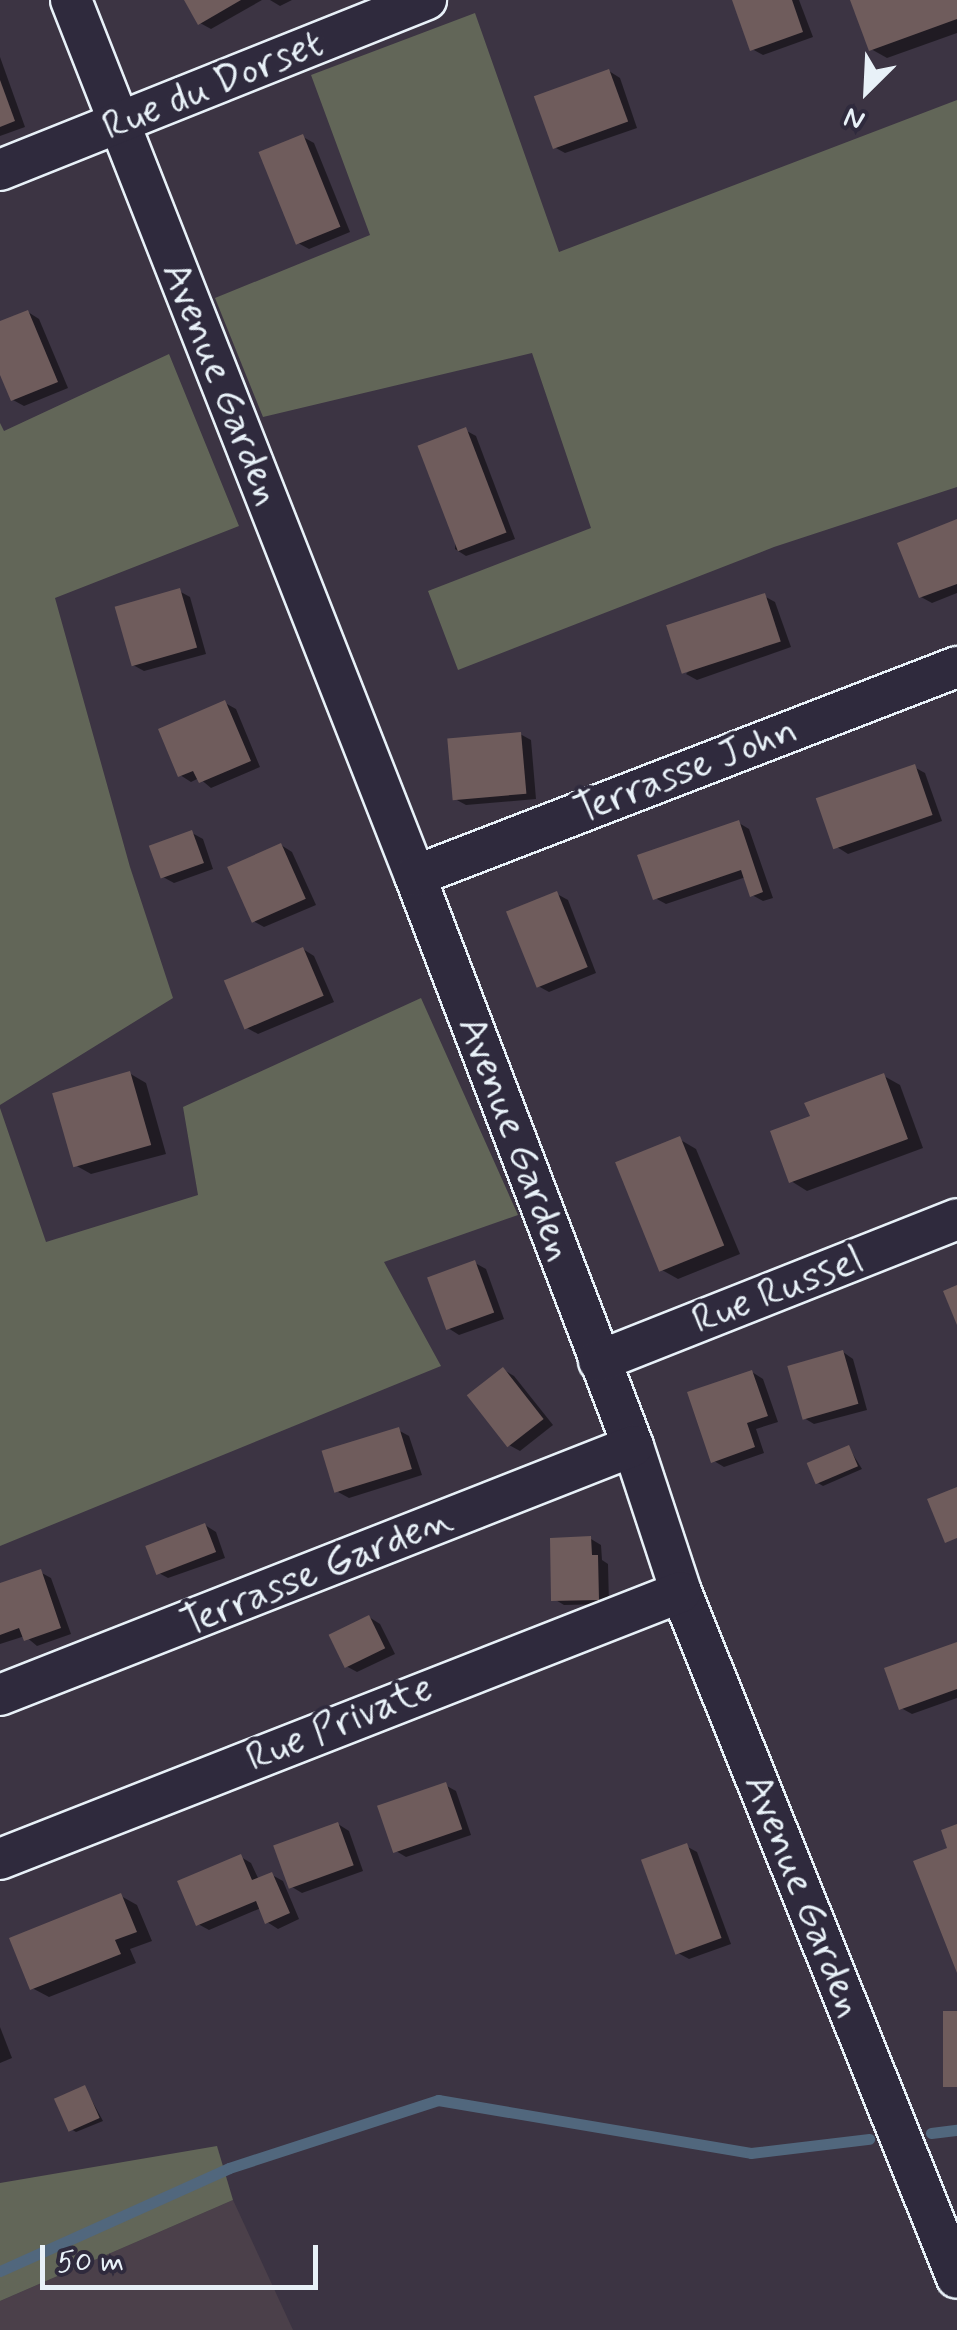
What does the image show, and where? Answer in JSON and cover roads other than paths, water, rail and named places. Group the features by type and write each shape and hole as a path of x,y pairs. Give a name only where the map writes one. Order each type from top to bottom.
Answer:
{"street":[{"name":"Avenue Garden","path":"71,0 415,876 633,1446 681,1592 957,2278"},
{"name":"Rue du Dorset","path":"0,170 426,0"},
{"name":"Terrasse John","path":"415,876 957,668"},
{"name":"Rue Russel","path":"600,1361 957,1220"},
{"name":"Terrasse Garden","path":"0,1695 633,1446"},
{"name":"Rue Private","path":"0,1858 681,1592"}],"waterway":[{"path":"0,2271 229,2168 438,2100 751,2153 869,2139"},
{"path":"931,2133 957,2130"}]}
